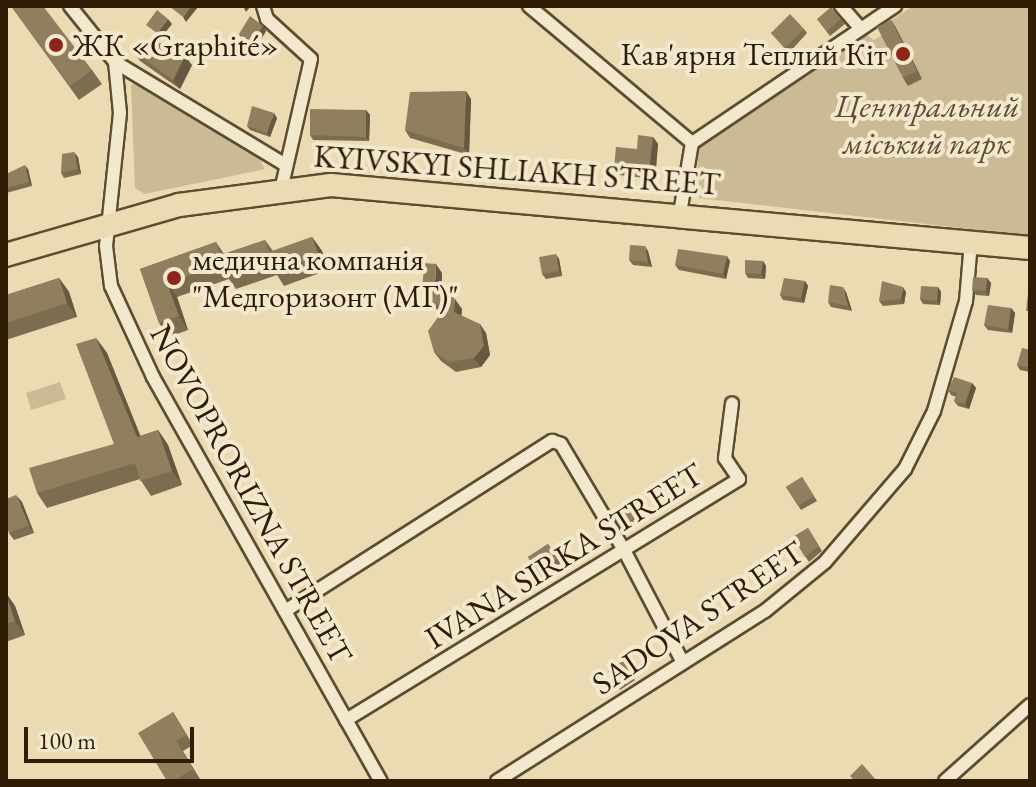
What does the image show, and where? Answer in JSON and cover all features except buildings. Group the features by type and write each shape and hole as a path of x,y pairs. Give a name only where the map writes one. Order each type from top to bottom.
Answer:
{"highway":[{"name":"KYIVSKYI SHLIAKH STREET","path":"6,255 109,223 284,176 1030,248"}],"street":[{"path":"70,6 115,62 284,176 311,59 267,19 263,6"},
{"path":"529,6 692,143"},
{"path":"841,6 861,29"},
{"path":"680,213 692,143 895,6"},
{"name":"NOVOPRORIZNA STREET","path":"115,62 120,113 109,223 111,286 153,377 381,781"},
{"name":"SADOVA STREET","path":"497,781 683,663 825,562 905,469 942,383 966,301 971,242"},
{"name":"IVANA SIRKA STREET","path":"346,720 739,479 725,458 732,403"},
{"path":"285,611 552,441 561,444 624,550 683,663"},
{"path":"945,781 1030,705"}],"green space":[{"name":"Центральний міський парк","path":"913,6 1030,6 1030,236 699,198 697,146 865,34 874,40 892,29 889,22"},
{"path":"139,82 258,156 265,169 145,194 135,188 131,85"},
{"path":"60,382 66,399 31,410 26,393"}],"place":[{"name":"ЖК «Graphité»","path":"56,45"},
{"name":"Кав'ярня Теплий Кіт","path":"903,54"},
{"name":"медична компанія \"Медгоризонт (МГ)\"","path":"174,278"}]}
